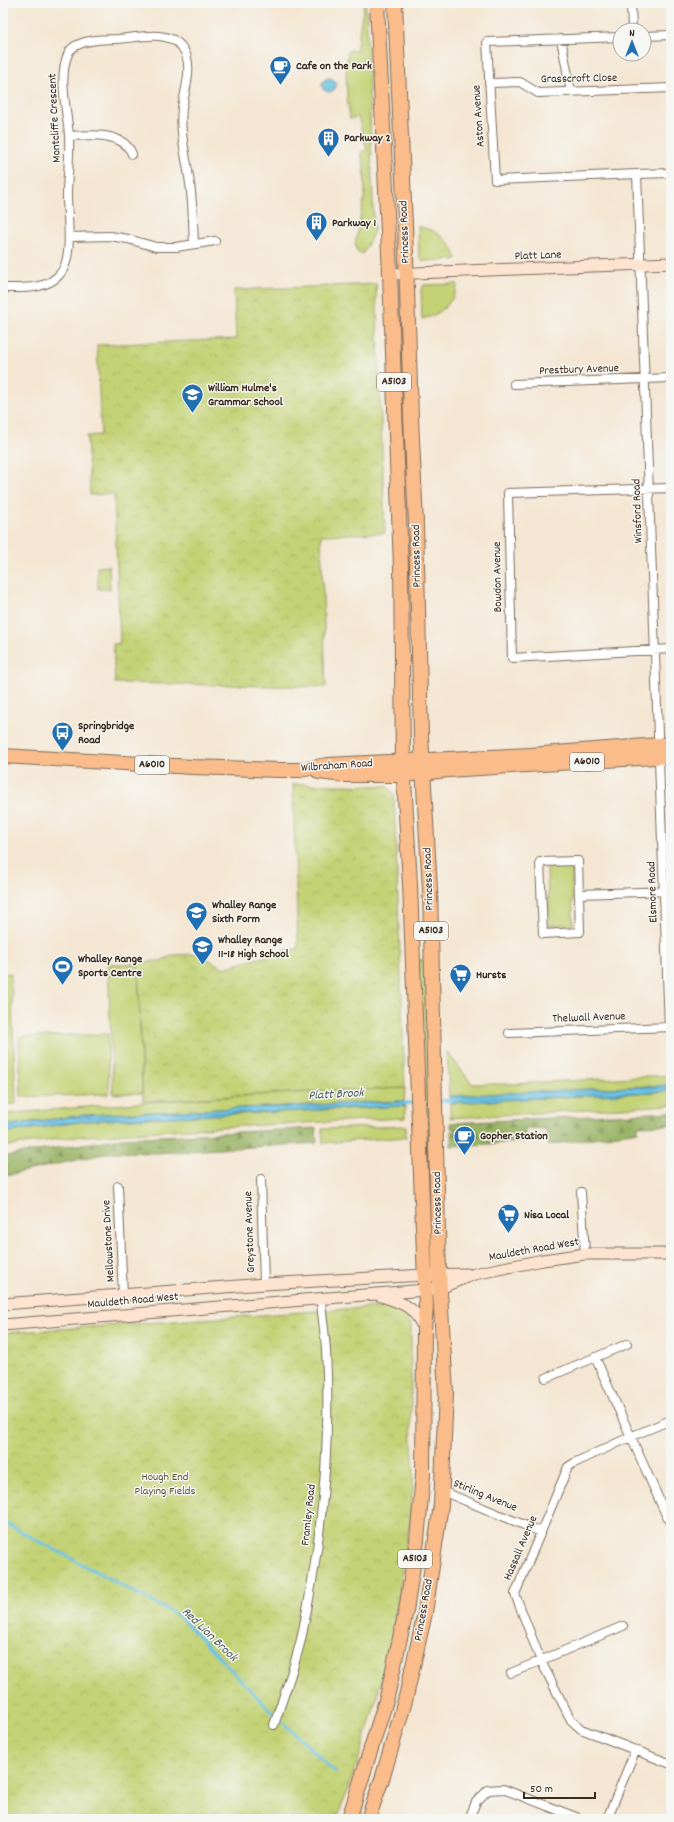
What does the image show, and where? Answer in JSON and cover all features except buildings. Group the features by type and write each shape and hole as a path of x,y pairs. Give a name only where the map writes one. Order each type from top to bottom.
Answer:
{"highway":[{"name":"Princess Road","path":"368,1819 383,1776 405,1701 429,1583 442,1491 446,1392 419,1142 410,884 404,768 401,568 390,274 377,3"},
{"name":"Princess Road","path":"349,1819 387,1697 406,1611 418,1540 423,1475 425,1290 434,1279 437,1141 430,889 421,736 416,524 395,3"},
{"name":"Wilbraham Road","path":"3,756 193,767 300,770 327,765 404,768 424,767 448,770 665,751"}],"street":[{"path":"631,3 632,22"},
{"path":"652,36 671,35"},
{"name":"Montcliffe Crescent","path":"3,288 39,286 56,278 65,265 69,237 67,191 70,161 63,72 68,52 77,45 95,40 159,36 171,37 181,46 186,54 188,66 186,89 182,108 182,127 190,184 194,244"},
{"name":"Aston Avenue","path":"612,37 487,42 495,180 671,173"},
{"path":"561,39 571,92"},
{"name":"Grasscroft Close","path":"489,83 520,82 538,93 671,88"},
{"path":"69,136 104,136 119,140 129,147 132,154"},
{"path":"637,174 640,265"},
{"path":"69,237 110,236 128,239 156,247 176,247 215,242"},
{"name":"Platt Lane","path":"390,274 671,264"},
{"name":"Winsford Road","path":"640,265 655,650 665,751"},
{"name":"Prestbury Avenue","path":"514,384 671,378"},
{"path":"649,488 671,488"},
{"name":"Bowdon Avenue","path":"649,488 508,493 512,658 655,650"},
{"path":"655,650 671,649"},
{"name":"Elsmore Road","path":"665,751 670,1027"},
{"path":"578,861 579,894 580,932 543,934 540,862 578,861"},
{"path":"579,894 668,892"},
{"name":"Thelwall Avenue","path":"509,1033 670,1027"},
{"name":"Greystone Avenue","path":"261,1179 264,1284"},
{"name":"Mellowstone Drive","path":"118,1186 124,1295"},
{"path":"581,1192 585,1254"},
{"name":"Mauldeth Road West","path":"3,1304 264,1284 434,1279 474,1274 542,1260 585,1254 671,1254"},
{"path":"264,1284 265,1303"},
{"name":"Mauldeth Road West","path":"3,1325 425,1290"},
{"name":"Mauldeth Road West","path":"376,1294 408,1306 419,1318 424,1329"},
{"name":"Framley Road","path":"274,1725 303,1631 322,1508 326,1464 327,1405 326,1349 321,1301"},
{"path":"546,1378 626,1344"},
{"path":"595,1357 630,1437 667,1517 671,1522"},
{"name":"Hassall Avenue","path":"671,1420 630,1437 568,1467 515,1594 541,1661 571,1720 581,1729 671,1764"},
{"name":"Stirling Avenue","path":"442,1491 541,1532"},
{"path":"511,1672 541,1661 623,1626"},
{"path":"607,1819 635,1751"},
{"path":"469,1819 476,1802 488,1790 503,1790 581,1819"}],"green space":[{"path":"360,3 366,3 374,231 363,254 357,251 355,244 365,193 364,166 361,152 367,150 358,117 350,119 346,75 348,50 356,51 364,4"},
{"path":"418,226 432,230 443,237 451,247 457,259 423,261 419,256"},
{"name":"William Hulme's Grammar School","path":"376,284 385,533 321,535 326,687 115,683 113,644 120,643 114,494 90,495 87,436 101,435 97,345 236,339 234,290"},
{"path":"458,284 453,297 445,307 435,315 422,319 421,289 424,285"},
{"path":"109,566 110,589 98,589 97,567"},
{"path":"293,784 387,786 394,794 405,1088 143,1101 138,962 160,961 174,955 198,954 224,968 286,950 298,949"},
{"path":"572,867 573,925 549,925 547,868"},
{"path":"419,960 424,960 431,1149 426,1149"},
{"path":"108,964 138,964 142,1093 113,1094"},
{"path":"11,973 16,1104 3,1105 3,974"},
{"path":"108,1034 109,1094 21,1097 19,1037"},
{"path":"447,1052 472,1084 511,1084 671,1075 671,1085 449,1096"},
{"path":"405,1088 404,1101 84,1115 3,1126 3,1114 204,1098"},
{"path":"671,1091 671,1105 450,1118 450,1103"},
{"path":"405,1106 405,1118 202,1128 72,1137 3,1147 3,1133 85,1121"},
{"path":"671,1112 671,1125 638,1126 638,1131 548,1145 546,1129 525,1128 525,1142 451,1146 451,1131 465,1132 451,1128 450,1123"},
{"path":"406,1126 406,1137 323,1143 322,1129"},
{"path":"316,1128 317,1143 157,1153 113,1152 3,1176 3,1157 122,1138"},
{"name":"Hough End Playing Fields","path":"389,1306 405,1312 411,1324 411,1427 414,1472 410,1520 397,1606 381,1682 362,1750 337,1819 3,1819 3,1333"}],"water":[{"path":"326,78 332,78 336,82 336,88 332,92 326,92 322,88 322,82"},
{"path":"671,1085 671,1091 450,1103 449,1096"},
{"path":"404,1101 405,1106 85,1121 3,1133 3,1126 84,1115"}],"waterway":[{"name":"Platt Brook","path":"439,1101 454,1100"},
{"name":"Platt Brook","path":"401,1103 414,1103"},
{"name":"Red Lion Brook","path":"3,1522 179,1616 266,1706 335,1772"}],"place":[{"name":"Cafe on the Park","path":"280,86"},
{"name":"Parkway 2","path":"328,158"},
{"name":"Parkway 1","path":"316,242"},
{"name":"William Hulme's Grammar School","path":"192,414"},
{"name":"Springbridge Road","path":"63,752"},
{"name":"Whalley Range Sixth Form","path":"197,932"},
{"name":"Whalley Range 11-18 High School","path":"202,966"},
{"name":"Whalley Range Sports Centre","path":"62,986"},
{"name":"Hursts","path":"460,994"},
{"name":"Gopher Station","path":"464,1156"},
{"name":"Nisa Local","path":"508,1234"}]}
